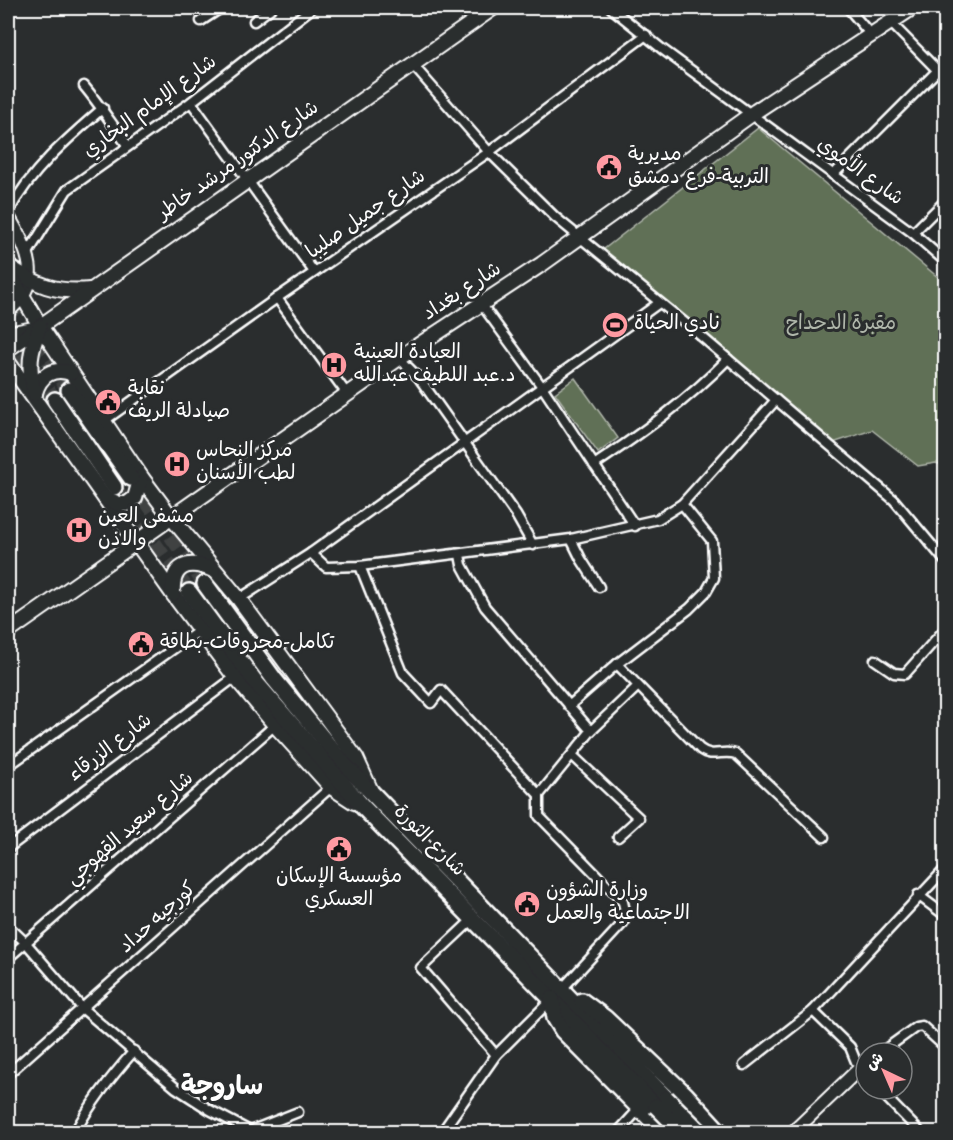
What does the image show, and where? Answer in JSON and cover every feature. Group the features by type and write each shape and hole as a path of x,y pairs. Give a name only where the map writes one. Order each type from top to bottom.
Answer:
{"highway":[{"path":"69,390 136,478"},
{"path":"55,400 110,492"},
{"name":"شارع الثورة","path":"205,584 274,679 344,764 368,802 560,994 661,1102"},
{"name":"شارع الثورة","path":"189,592 257,684 474,918 560,994"},
{"path":"686,1095 685,1109 677,1120 660,1130 558,1025 560,994 589,1005 605,1018 686,1095 719,1132"},
{"path":"661,1102 682,1132"},
{"path":"661,1102 700,1132"}],"main road":[{"name":"شارع بغداد","path":"8,632 399,358 482,305 751,115 912,8"},
{"name":"شارع الدكتور مرشد خاطر","path":"8,349 412,64 486,9"},
{"path":"8,214 28,253 29,280 22,295 8,311"},
{"path":"8,266 29,280 68,292 92,289"},
{"path":"8,271 40,326 104,421 136,478 239,599 356,758 368,802"},
{"path":"8,333 40,326"},
{"path":"35,398 29,368 32,348 40,326"},
{"path":"8,362 118,504 127,504 135,498 136,478"},
{"path":"35,398 38,382 49,374 61,369 71,373"},
{"path":"110,492 136,542 235,677 331,787 368,802"},
{"path":"173,594 172,581 176,573 188,565 200,564 215,571"},
{"path":"793,1132 854,1078"}],"street":[{"path":"201,21 222,8"},
{"path":"254,21 271,8"},
{"name":"شارع الإمام البخاري","path":"28,253 67,190 191,102 312,8"},
{"name":"شارع الأموي","path":"611,8 662,49 913,233 945,262"},
{"path":"848,8 871,35"},
{"path":"890,22 945,79"},
{"name":"شارع جميل صليبا","path":"104,421 314,272 489,152 646,35"},
{"path":"412,64 489,152 577,238 599,253 728,359 894,500 945,562"},
{"path":"833,175 937,71"},
{"path":"84,86 103,108 109,122 128,146"},
{"path":"191,102 314,272"},
{"path":"8,214 19,191 103,108"},
{"path":"913,233 945,200"},
{"path":"277,298 347,394"},
{"path":"239,599 311,553 659,303"},
{"path":"482,305 543,388 635,526"},
{"path":"399,358 419,378 516,515 533,545"},
{"path":"594,465 676,407 700,388 728,359"},
{"path":"311,553 326,567 360,566 572,539 658,519 682,504 776,400"},
{"path":"569,706 617,664 689,609 706,592 714,578 712,541 682,504"},
{"path":"572,539 581,559 599,587"},
{"path":"460,555 462,565 485,608 591,731"},
{"path":"360,566 403,673 430,703 441,690 539,795"},
{"path":"875,660 894,673 905,674 945,628"},
{"path":"8,766 200,630"},
{"path":"617,664 704,753 714,755 726,752 736,753 824,837"},
{"name":"شارع الزرقاء","path":"8,848 235,677"},
{"path":"447,1132 444,1129 496,1055 560,994 623,923 626,910 622,903 539,816 539,795 591,731 638,686"},
{"name":"شارع سعيد القهوجي","path":"8,958 275,725"},
{"path":"572,754 639,818 618,837"},
{"name":"كورجيه حداد","path":"8,1074 331,787"},
{"path":"744,1065 813,1011 945,868"},
{"path":"918,895 945,916"},
{"path":"474,918 421,968 496,1055"},
{"path":"8,926 26,943 82,1009 176,1088 210,1110 249,1132 298,1112"},
{"path":"813,1011 854,1053"},
{"path":"897,1041 916,1027 922,1026 945,1048"},
{"path":"75,1132 88,1107 134,1051"},
{"path":"890,1101 920,1132"},
{"path":"618,1132 639,1109"}],"green space":[{"name":"مقبرة الدحداح","path":"758,128 945,283 945,466 936,463 918,466 872,430 830,444 599,253"},
{"path":"575,378 618,438 598,453 555,393"}],"tunnel":[{"path":"8,304 69,390"},
{"path":"8,334 55,400"},
{"path":"131,479 205,584"},
{"path":"114,487 189,592"}],"place":[{"name":"مديرية التربية-فرع دمشق","path":"609,167"},
{"name":"نادي الحياة","path":"615,325"},
{"name":"العيادة العينية د.عبد اللطيف عبدالله","path":"334,365"},
{"name":"نقابة صيادلة الريف","path":"108,402"},
{"name":"مركز النحاس لطب الأسنان","path":"177,464"},
{"name":"مشفى العين والاذن","path":"79,530"},
{"name":"تكامل-محروقات-بطاقة","path":"141,644"},
{"name":"مؤسسة الإسكان العسكري","path":"339,849"},
{"name":"وزارة الشؤون الاجتماعية والعمل","path":"527,904"}],"district":[{"name":"ساروجة","path":"222,1089"}]}
